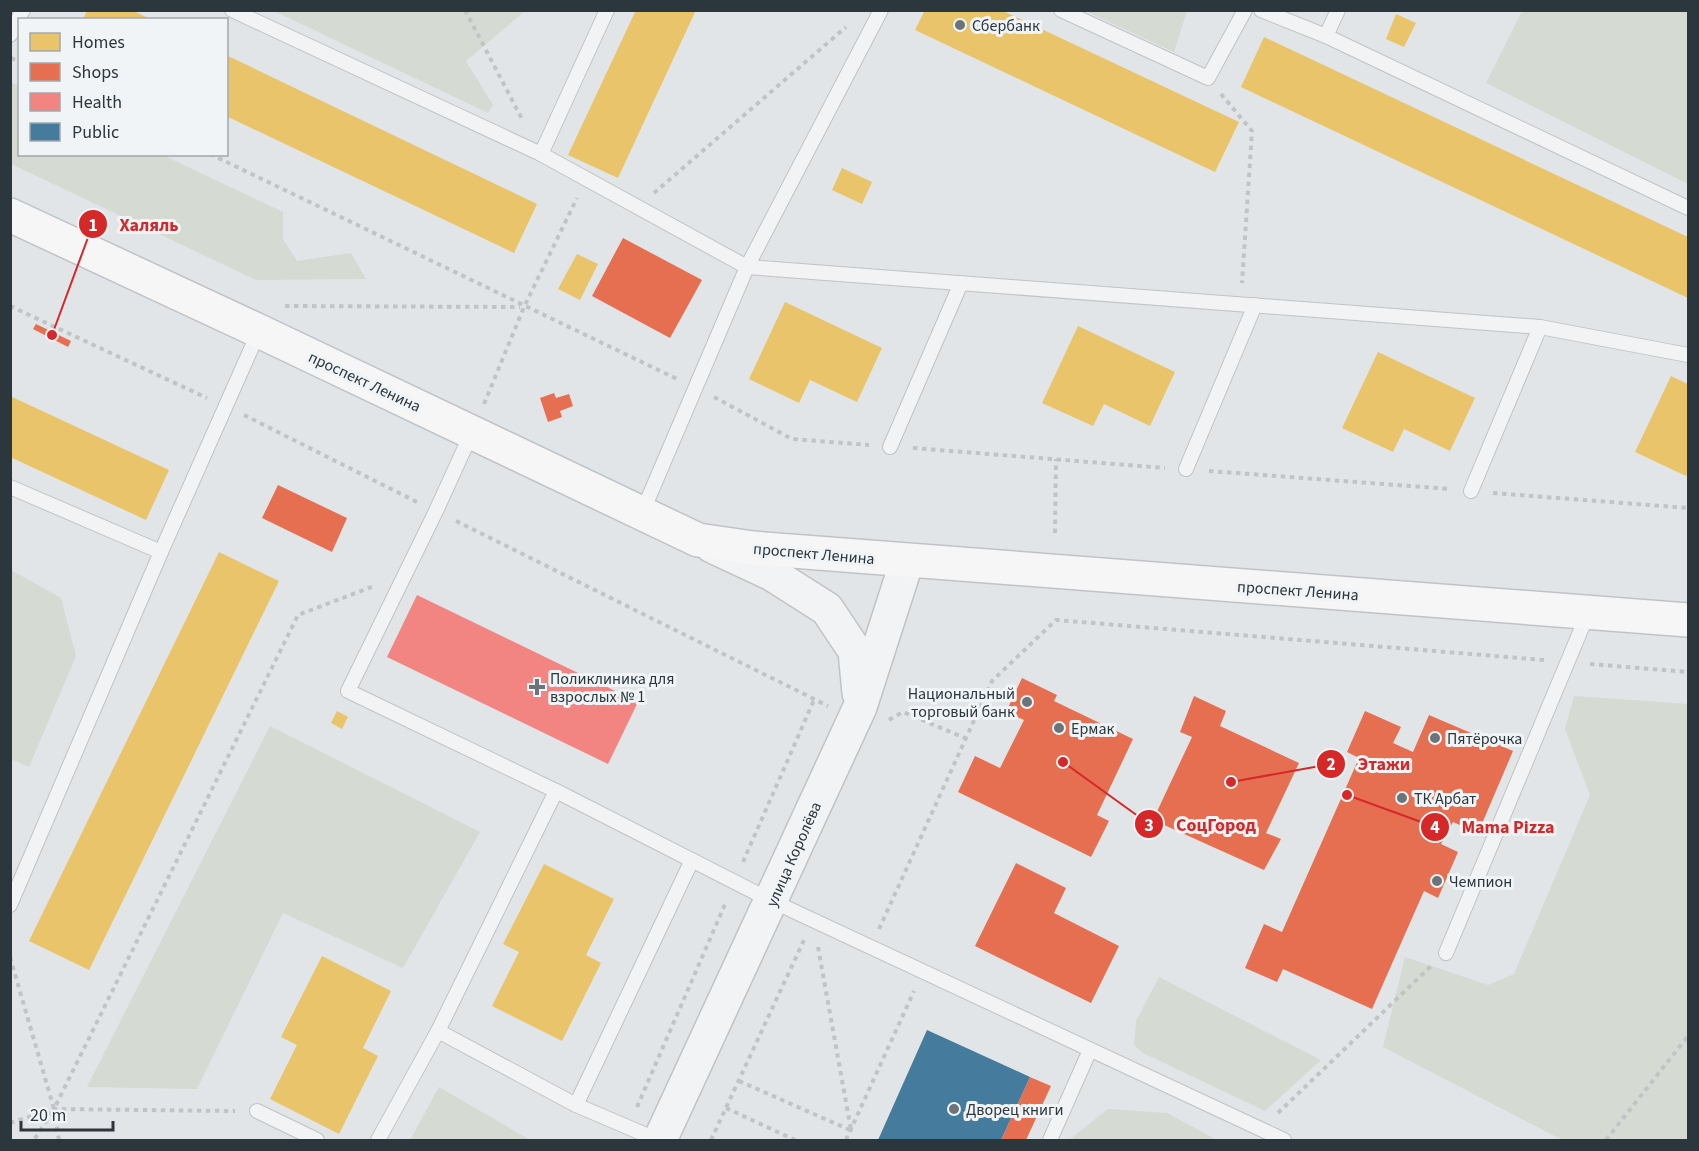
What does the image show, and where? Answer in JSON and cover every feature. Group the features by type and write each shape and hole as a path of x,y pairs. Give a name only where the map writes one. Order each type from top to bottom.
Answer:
{"main road":[{"name":"проспект Ленина","path":"10,215 268,318 472,432 698,540 753,548 907,561 1689,620"}],"street":[{"path":"698,540 772,574 827,609 855,651 857,713"},
{"name":"улица Королёва","path":"659,1140 772,901 857,713 907,561"}],"lane":[{"path":"232,10 541,154 747,267 1540,327 1689,355"},
{"path":"541,154 607,10"},
{"path":"642,513 747,267 881,10"},
{"path":"1061,10 1208,78 1245,10"},
{"path":"1261,10 1326,36 1689,208"},
{"path":"1326,36 1338,10"},
{"path":"10,35 18,20"},
{"path":"890,447 962,283"},
{"path":"1186,469 1255,305"},
{"path":"10,905 225,406 268,318"},
{"path":"1471,491 1540,327"},
{"path":"472,432 348,691 556,791 772,901 1284,1140"},
{"path":"10,487 161,552"},
{"path":"1446,952 1588,613"},
{"path":"378,1140 438,1031 556,791"},
{"path":"576,1105 692,860"},
{"path":"438,1031 576,1105 659,1140"},
{"path":"1050,1140 1090,1050"},
{"path":"257,1112 317,1140"}],"path":[{"path":"465,10 541,154"},
{"path":"638,207 848,26"},
{"path":"1208,78 1252,131 1241,304"},
{"path":"472,432 524,307 586,179"},
{"path":"10,306 225,406 814,700 857,713 877,727 903,712 965,738"},
{"path":"268,318 524,307"},
{"path":"1055,533 1056,459"},
{"path":"34,1140 54,1109 298,615 405,574"},
{"path":"871,946 992,681 1056,620 1689,672"},
{"path":"628,1127 814,700"},
{"path":"711,1140 813,920"},
{"path":"813,920 851,1131"},
{"path":"1260,1130 1446,952"},
{"path":"10,957 54,1109 59,1140"},
{"path":"846,1140 922,971"},
{"path":"1606,1140 1689,1036"},
{"path":"739,1080 851,1131"},
{"path":"726,1108 795,1140"},
{"path":"10,1123 54,1109 257,1112"}],"shaded area":[{"path":"525,10 466,61 493,105 488,113 274,11"},
{"path":"1187,10 1174,52 1085,11"},
{"path":"1522,11 1688,11 1688,184 1486,83"},
{"path":"11,82 18,86 18,156 165,156 283,212 283,239 297,261 351,253 366,279 256,280 11,164"},
{"path":"11,570 61,598 76,656 29,767 11,759"},
{"path":"1574,696 1688,704 1688,1140 1562,1140 1383,1047 1405,957 1488,985 1514,974 1590,795 1565,729"},
{"path":"270,726 480,832 403,968 283,913 197,1089 87,1087"},
{"path":"1159,977 1321,1060 1265,1111 1143,1053 1134,1045 1136,1021"},
{"path":"439,1087 530,1140 410,1140"},
{"path":"1108,1109 1167,1113 1217,1140 1069,1140"}],"building: Homes":[{"path":"87,10 132,10 148,18 84,18"},
{"path":"636,10 696,10 618,178 568,155"},
{"path":"925,10 1001,10 1239,122 1215,172 915,30"},
{"path":"1396,14 1416,23 1404,47 1386,39"},
{"path":"1264,37 1688,237 1688,298 1241,87"},
{"path":"228,56 537,204 514,253 228,117"},
{"path":"842,168 872,182 862,204 832,190"},
{"path":"577,254 598,264 580,300 558,289"},
{"path":"785,302 882,348 857,402 810,380 799,403 749,379"},
{"path":"1078,326 1175,372 1150,426 1104,404 1093,426 1042,403"},
{"path":"1378,352 1475,398 1450,451 1404,429 1393,452 1342,428"},
{"path":"1671,376 1688,384 1688,470 1686,476 1635,452"},
{"path":"10,396 169,470 146,520 10,457"},
{"path":"219,552 279,581 89,970 29,941"},
{"path":"337,711 348,717 342,729 331,723"},
{"path":"544,864 614,899 586,955 601,963 562,1041 492,1006 519,952 503,944"},
{"path":"322,956 391,991 363,1048 378,1056 339,1134 270,1099 297,1045 281,1037"}],"building: Shops":[{"path":"623,238 702,280 670,338 592,296"},
{"path":"36,324 71,341 68,347 33,329"},
{"path":"554,393 556,398 569,394 573,406 560,411 562,417 548,422 540,398"},
{"path":"278,485 347,518 332,552 262,518"},
{"path":"1022,678 1057,695 1054,701 1133,739 1097,815 1109,821 1091,857 958,792 975,756 1000,768 1024,720 1006,712"},
{"path":"1194,696 1226,711 1220,726 1299,763 1266,833 1281,839 1264,870 1153,820 1192,737 1180,732"},
{"path":"1365,711 1401,727 1393,743 1413,752 1429,715 1513,751 1478,833 1453,822 1441,844 1458,852 1438,898 1424,891 1372,1009 1283,969 1277,982 1245,968 1264,924 1282,932 1359,758 1347,752"},
{"path":"1016,863 1066,888 1054,913 1119,946 1091,1003 975,946"},
{"path":"1030,1077 1051,1086 1026,1140 1001,1140"}],"building: Health":[{"path":"417,595 638,702 608,764 387,657"}],"building: Public":[{"name":"Дворец книги","path":"927,1030 1030,1077 1001,1140 878,1140"}],"place":[{"name":"Сбербанк","path":"960,25"},
{"name":"Халяль","path":"52,335"},
{"name":"Поликлиника для взрослых № 1","path":"537,687"},
{"name":"Национальный торговый банк","path":"1027,702"},
{"name":"Ермак","path":"1059,728"},
{"name":"Пятёрочка","path":"1435,738"},
{"name":"СоцГород","path":"1063,762"},
{"name":"Этажи","path":"1231,782"},
{"name":"Mama Pizza","path":"1347,795"},
{"name":"ТК Арбат","path":"1402,798"},
{"name":"Чемпион","path":"1437,881"},
{"name":"Дворец книги","path":"954,1109"}]}
